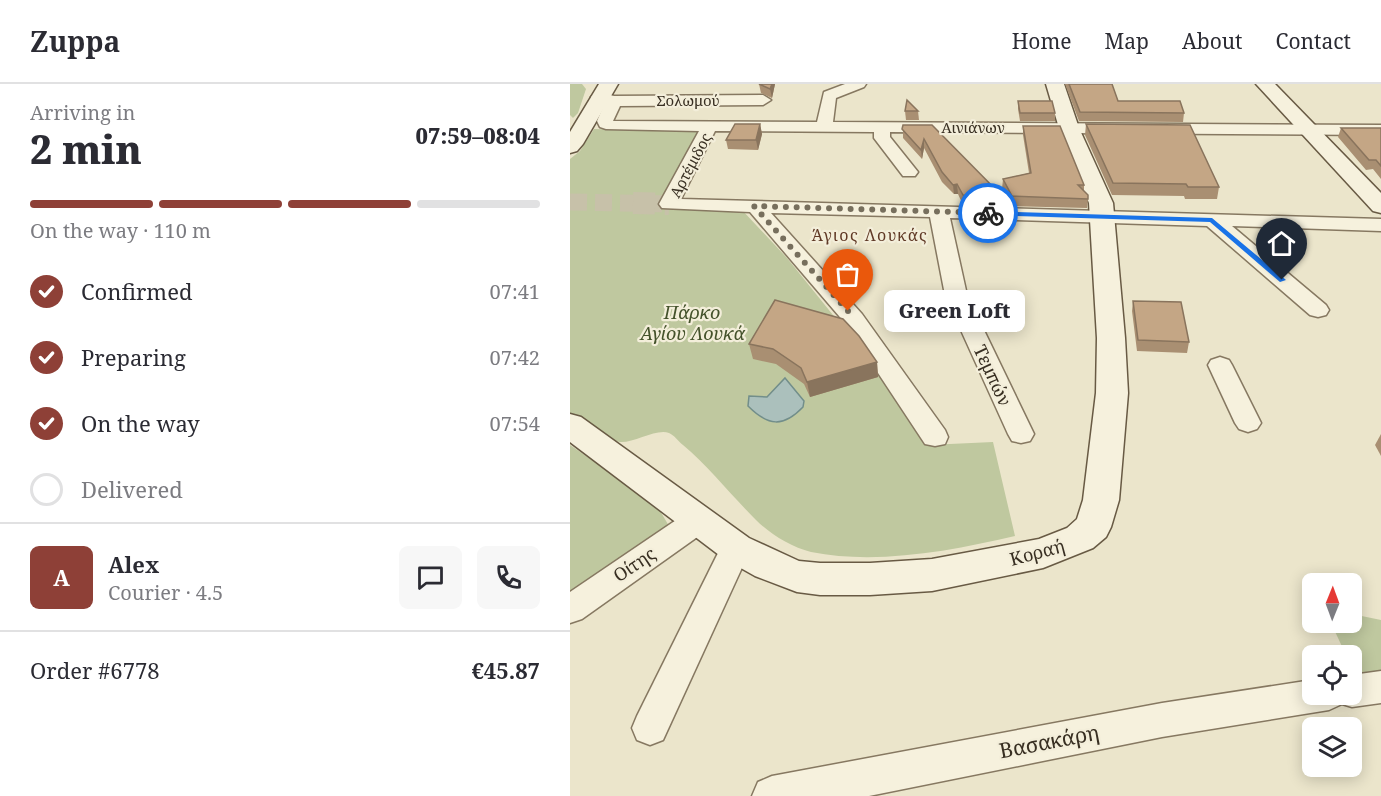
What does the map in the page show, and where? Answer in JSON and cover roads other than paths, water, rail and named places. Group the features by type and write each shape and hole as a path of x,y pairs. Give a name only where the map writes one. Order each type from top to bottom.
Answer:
{"street":[{"path":"824,127 830,95 859,84"},
{"name":"Κοραή","path":"570,425 736,548 768,565 797,576 870,579 932,575 1043,553 1074,542 1089,532 1097,518 1101,500 1112,393 1103,215 1098,192 1069,128 1055,84"},
{"path":"1265,84 1381,206"},
{"path":"570,147 606,94"},
{"name":"Αινιάνων","path":"606,94 605,122 609,126 1381,130"},
{"name":"Σολωμού","path":"606,94 763,100"},
{"name":"Αρτέμιδος","path":"710,126 669,204 754,206"},
{"path":"882,127 882,138 909,172"},
{"path":"754,206 1381,225"},
{"path":"754,206 854,319 935,437"},
{"name":"Τεμπών","path":"939,212 956,295 1021,434"},
{"path":"1212,220 1318,310"},
{"path":"1220,365 1248,423"},
{"name":"Οίτης","path":"570,609 699,520"},
{"path":"650,728 736,548"},
{"path":"1362,690 1381,687"},
{"name":"Βασακάρη","path":"772,796 1162,720 1302,698"}],"tunnel":[{"path":"570,202 669,204 633,203"}],"place":[{"name":"Green Loft","path":"848,311"}],"district":[{"name":"Άγιος Λουκάς","path":"870,235"}],"park label":[{"name":"Πάρκο Αγίου Λουκά","path":"692,322"}]}
